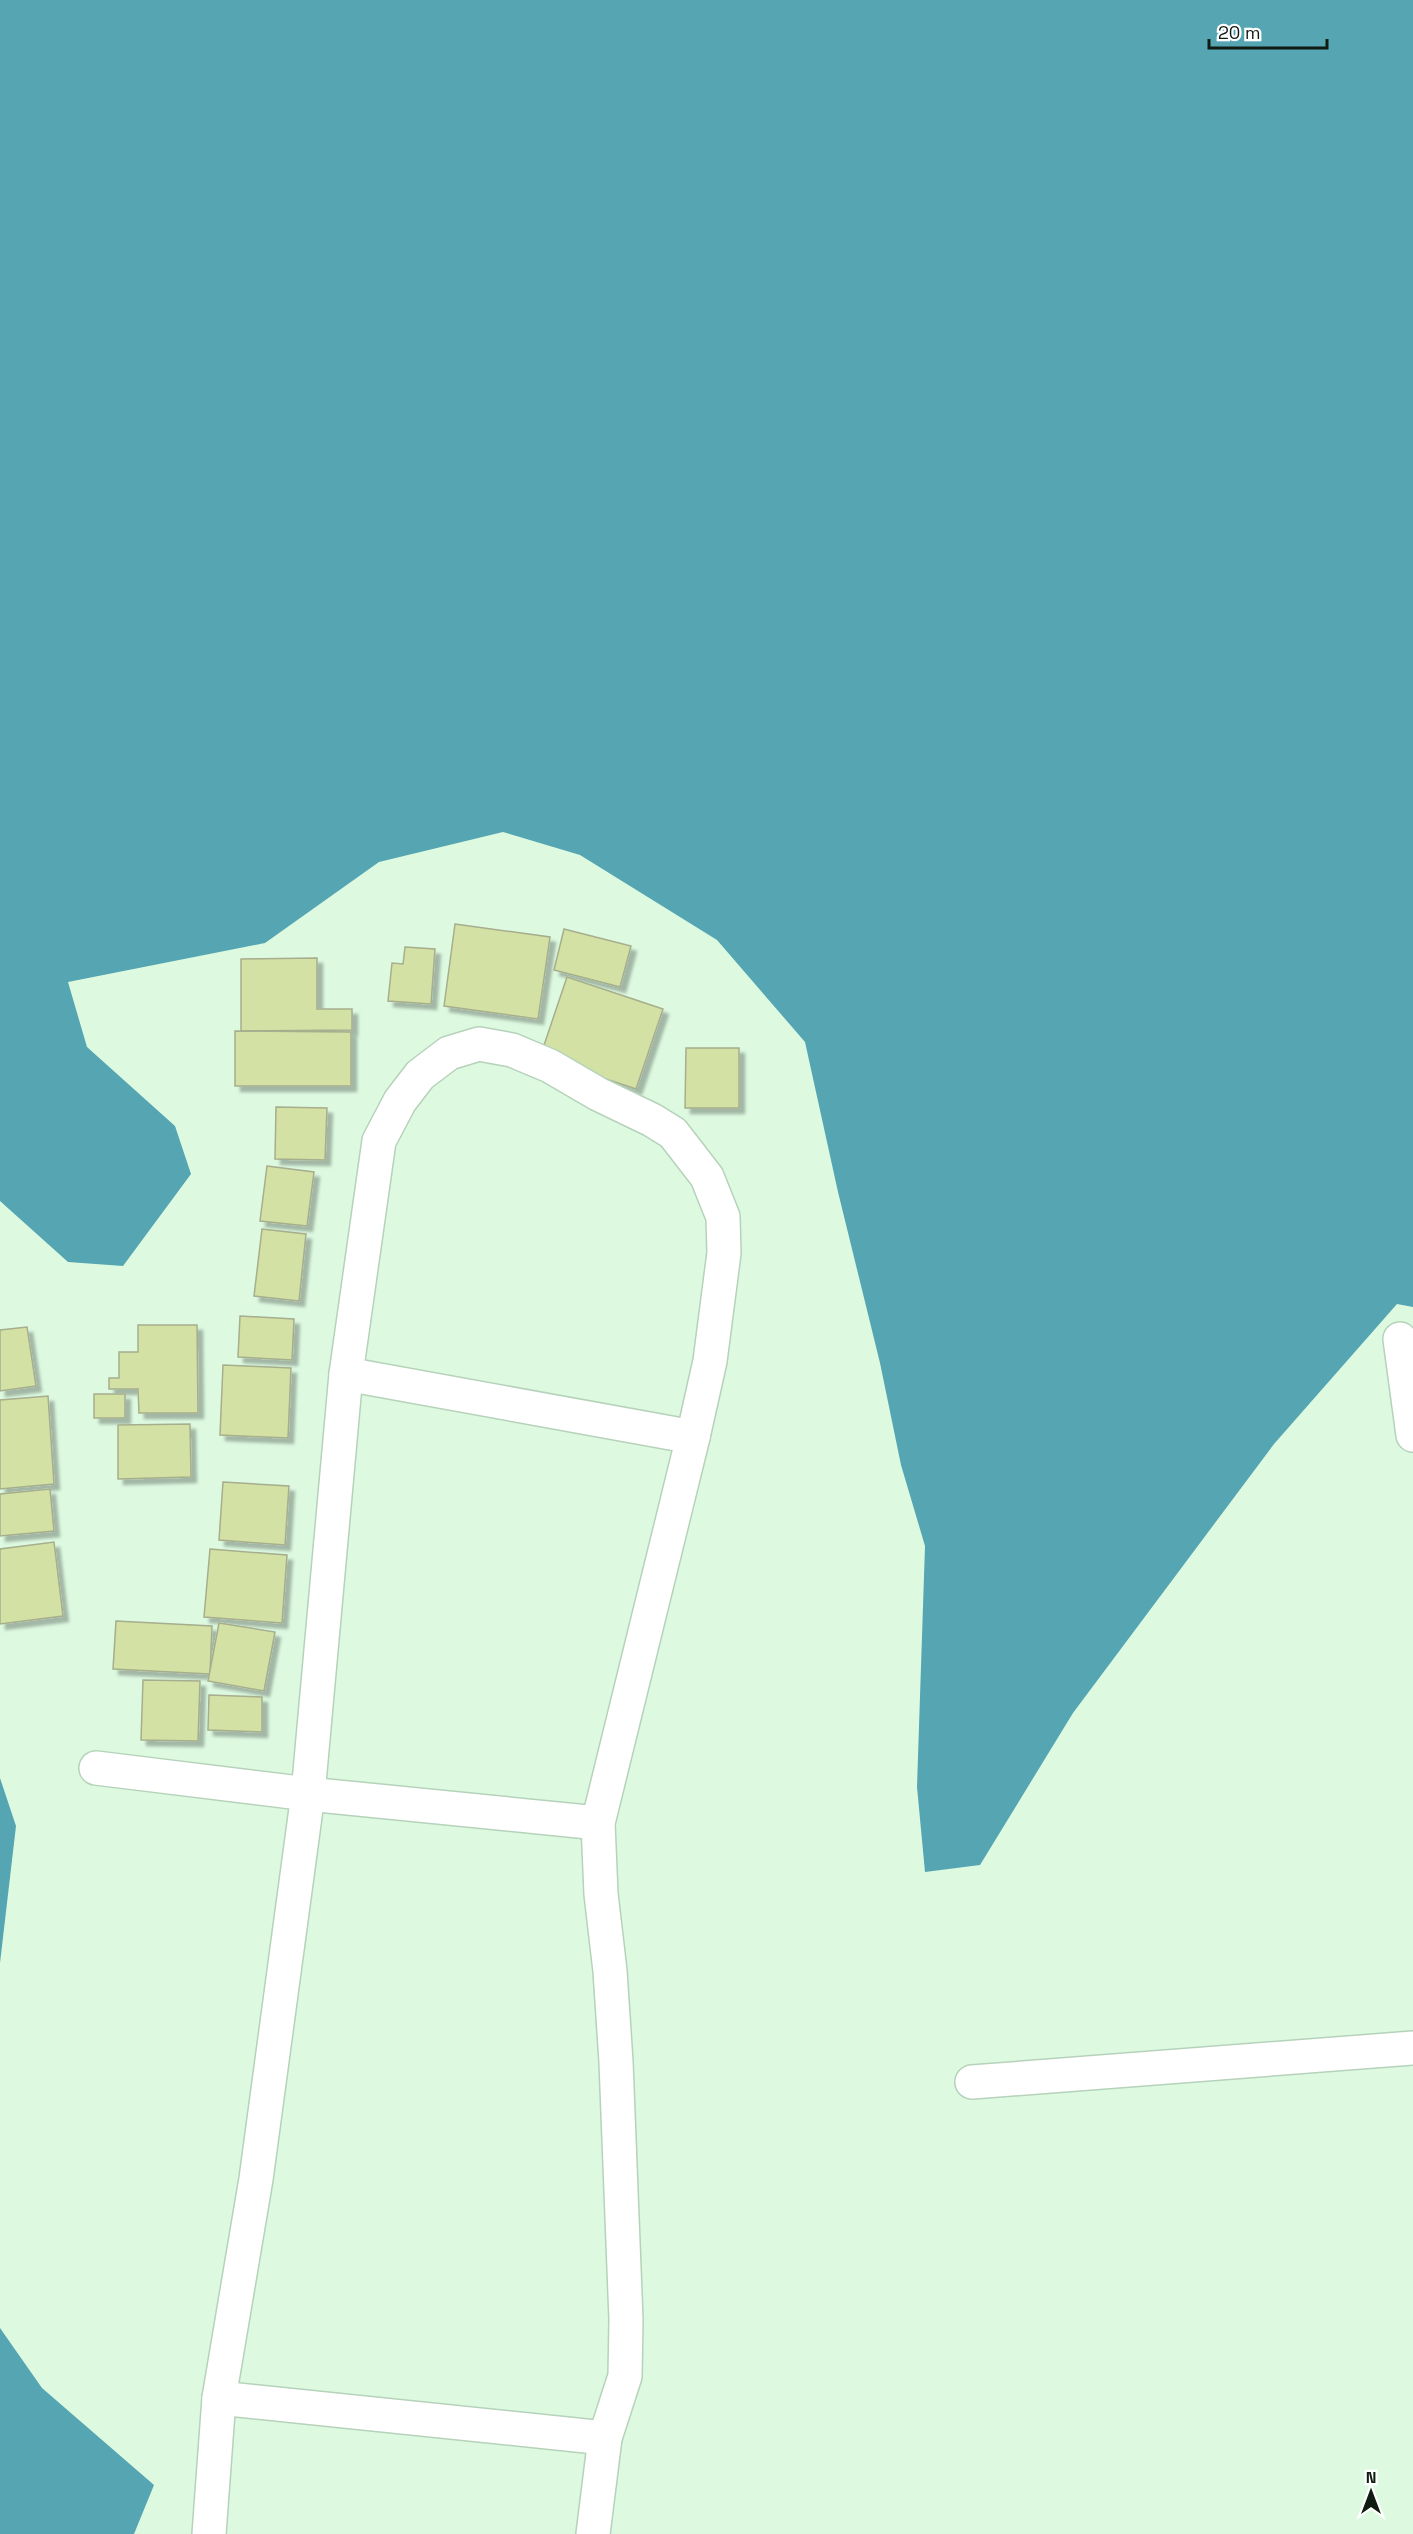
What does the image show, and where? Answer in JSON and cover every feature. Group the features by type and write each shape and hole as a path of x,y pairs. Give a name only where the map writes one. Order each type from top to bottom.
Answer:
{"street":[{"path":"209,2534 219,2398 256,2179 308,1794 346,1374 379,1141 400,1101 420,1075 449,1053 479,1044 512,1050 550,1066 673,1133 707,1177 723,1217 724,1253 710,1361 598,1823 601,1894 610,1971 616,2062 626,2320 625,2376 605,2438 593,2534"},
{"path":"1400,1339 1413,1435"},
{"path":"346,1374 693,1437"},
{"path":"96,1768 308,1794 598,1823"},
{"path":"972,2082 1413,2048"},
{"path":"219,2398 605,2438"}],"water":[{"path":"0,0 1413,0 1413,1307 1397,1304 1274,1444 1073,1713 980,1865 925,1872 917,1787 925,1546 901,1465 880,1363 838,1192 805,1042 717,940 580,855 503,832 379,862 265,943 68,982 87,1047 175,1126 191,1174 123,1266 68,1262 0,1201"},
{"path":"0,1778 16,1826 0,1963"},
{"path":"0,2328 42,2388 154,2485 134,2534 0,2534"}],"building":[{"path":"455,924 550,937 538,1019 444,1006"},
{"path":"564,929 631,946 620,987 554,970"},
{"path":"405,947 435,949 431,1004 388,1001 392,963 403,964"},
{"path":"317,958 317,1009 352,1009 352,1030 241,1031 241,959"},
{"path":"567,977 663,1009 636,1089 540,1057"},
{"path":"235,1031 351,1032 351,1086 235,1086"},
{"path":"686,1048 739,1048 739,1108 685,1108"},
{"path":"276,1107 327,1108 325,1160 275,1159"},
{"path":"267,1166 314,1172 307,1226 260,1221"},
{"path":"262,1229 306,1234 299,1301 254,1296"},
{"path":"240,1316 294,1319 292,1360 238,1357"},
{"path":"138,1325 197,1325 198,1413 139,1413 138,1389 109,1389 109,1378 119,1378 119,1352 138,1352"},
{"path":"27,1327 36,1386 0,1391 0,1330"},
{"path":"223,1365 291,1368 288,1438 220,1435"},
{"path":"94,1394 125,1394 125,1418 94,1418"},
{"path":"48,1396 54,1484 0,1489 0,1400"},
{"path":"190,1424 191,1477 118,1479 118,1425"},
{"path":"223,1482 289,1486 285,1545 219,1540"},
{"path":"50,1489 54,1531 0,1536 0,1494"},
{"path":"54,1542 63,1616 0,1624 0,1549"},
{"path":"210,1549 287,1555 282,1623 204,1617"},
{"path":"116,1621 212,1626 210,1674 113,1669"},
{"path":"219,1623 275,1632 264,1691 208,1681"},
{"path":"143,1680 200,1681 198,1741 141,1740"},
{"path":"209,1695 262,1697 262,1732 208,1730"}]}
